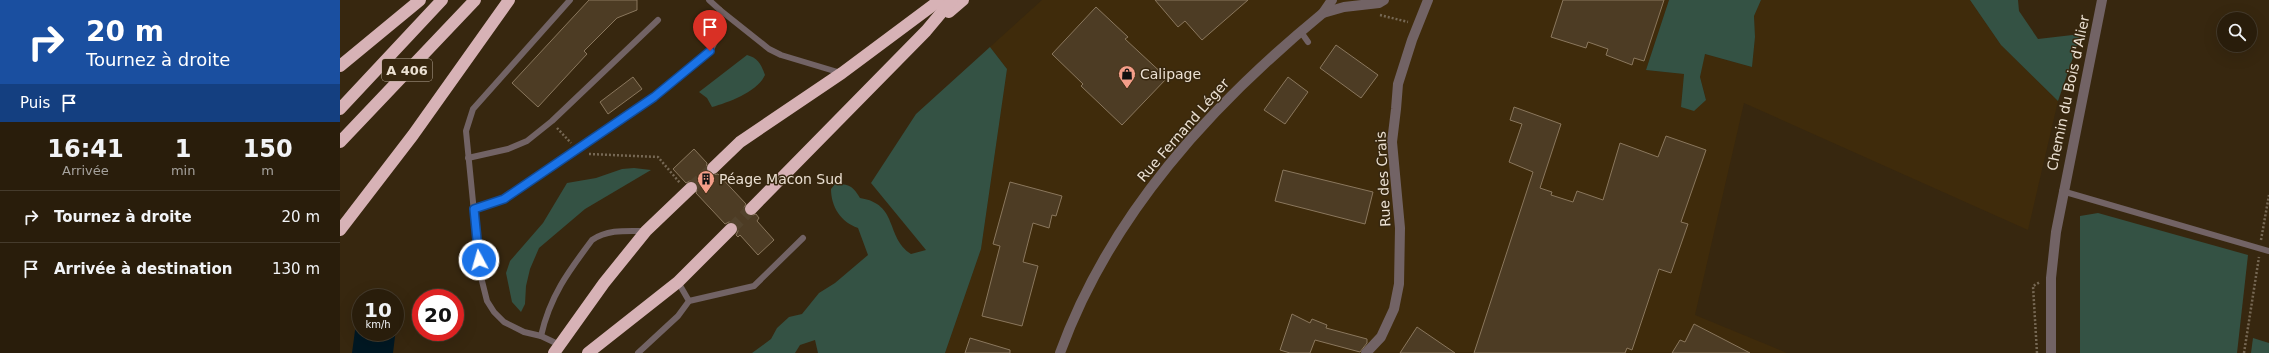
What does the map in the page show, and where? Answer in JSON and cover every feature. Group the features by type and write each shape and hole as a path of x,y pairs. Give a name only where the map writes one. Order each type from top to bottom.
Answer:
{"highway":[{"path":"340,66 420,0"},
{"name":"A 406","path":"340,109 442,0"},
{"name":"A 406","path":"340,142 475,0"},
{"path":"340,230 412,135 510,0"},
{"path":"906,26 930,0"},
{"path":"713,168 740,142 842,73 940,0"},
{"path":"751,209 926,31 952,0"},
{"path":"926,31 963,0"},
{"path":"557,349 604,283 646,230 689,190"},
{"path":"588,353 678,282 731,230"}],"street":[{"name":"Rue Fernand Léger","path":"1060,353 1093,278 1123,226 1156,178 1233,92 1323,13 1332,0"},
{"name":"Rue Fernand Léger","path":"1323,13 1344,7 1379,3 1384,0"},
{"name":"Rue des Crais","path":"1366,353 1381,337 1391,316 1399,284 1400,228 1392,142 1398,84 1418,24 1428,0"},
{"name":"Chemin du Bois d'Alier","path":"2051,353 2051,278 2062,191 2102,0"}],"lane":[{"path":"557,349 541,336 524,332 504,322 487,300 480,273 466,131 473,109 570,0"},
{"path":"709,0 769,50 842,73"},
{"path":"474,209 504,199 654,97 710,51 719,31 720,10"},
{"path":"468,158 508,149 527,141 552,121 658,20"},
{"path":"1301,32 1308,42"},
{"path":"2062,191 2269,252"},
{"path":"541,336 546,314 558,288 592,240 600,234 613,231 646,230"},
{"path":"638,353 678,316 689,301 754,286 803,238"},
{"path":"678,282 689,301"}],"path":[{"path":"1372,13 1418,24"},
{"path":"552,121 577,148 588,154 658,157 689,190"},
{"path":"2244,353 2269,195"},
{"path":"2037,353 2033,286 2051,278"}],"shaded area":[{"path":"1042,0 1669,0 1646,70 1684,74 1681,107 1706,99 1700,77 1704,54 1752,67 1755,37 1754,16 1761,0 1970,0 2001,45 2058,101 2028,230 1744,103 1695,315 1787,353 945,353 981,249 1007,69 990,47"}],"green space":[{"path":"1669,0 1761,0 1754,16 1755,37 1752,67 1705,54 1700,77 1706,100 1694,111 1681,107 1684,74 1646,70"},
{"path":"1970,0 2018,0 2019,11 2038,39 2081,34 2058,101 2001,45"},
{"path":"990,47 1007,69 981,249 945,353 818,353 815,340 800,345 795,353 752,353 771,339 777,328 789,317 802,314 819,293 835,283 868,255 858,228 842,218 835,208 831,196 831,189 835,184 850,186 860,198 872,201 881,207 903,247 911,254 926,250 871,183 916,114"},
{"path":"747,55 754,58 760,65 765,75 761,81 742,96 712,107 707,98 699,92"},
{"path":"634,168 651,170 585,209 539,248 530,269 526,286 525,304 521,312 512,302 506,273 510,261 543,223 567,183 596,178 622,169"},
{"path":"2098,213 2248,255 2237,353 2080,353 2080,216"},
{"path":"2253,338 2269,343 2269,353 2251,353"}],"water":[{"path":"354,341 394,341 393,353 352,353"}],"building":[{"path":"589,0 637,0 637,10 617,18 584,51 587,54 538,107 512,83"},
{"path":"1155,0 1248,0 1202,40 1185,21 1178,27"},
{"path":"1563,0 1664,0 1644,61 1634,58 1632,65 1606,55 1608,49 1588,42 1586,48 1551,37"},
{"path":"1096,7 1128,37 1125,39 1167,78 1122,125 1081,86 1083,84 1052,54"},
{"path":"1336,45 1378,75 1361,98 1320,68"},
{"path":"633,77 642,89 608,114 600,102"},
{"path":"1288,77 1308,92 1285,124 1264,110"},
{"path":"1514,107 1561,124 1540,188 1552,192 1551,195 1573,202 1577,191 1603,200 1620,143 1658,157 1666,136 1706,150 1681,222 1688,224 1671,273 1659,269 1632,350 1627,348 1625,353 1474,353 1533,172 1509,162 1522,124 1510,120"},
{"name":"Péage Macon Sud","path":"694,149 707,163 707,173 711,175 718,174 746,204 744,208 746,214 750,216 756,214 759,218 757,221 774,240 758,255 740,235 738,237 736,235 738,231 736,223 729,222 725,224 696,193 698,187 696,183 690,181 686,183 673,169"},
{"path":"1283,170 1373,192 1365,224 1275,201"},
{"path":"1010,182 1062,196 1056,216 1052,215 1049,228 1033,223 1023,262 1038,266 1022,326 982,316 1000,246 993,244"},
{"path":"1292,314 1310,323 1312,319 1327,325 1326,328 1367,339 1367,343 1360,352 1315,340 1310,353 1290,353 1280,350"},
{"path":"1694,324 1750,353 1672,353 1680,340 1685,342"},
{"path":"1417,327 1455,353 1400,353"},
{"path":"970,338 1010,350 1010,353 965,353"}],"tunnel":[{"path":"691,188 713,168"},
{"path":"731,229 751,209"}],"place":[{"name":"Calipage","path":"1127,89"},
{"name":"Péage Macon Sud","path":"706,194"}],"route":[{"path":"479,260 474,209 504,199 654,97 710,51"}]}
